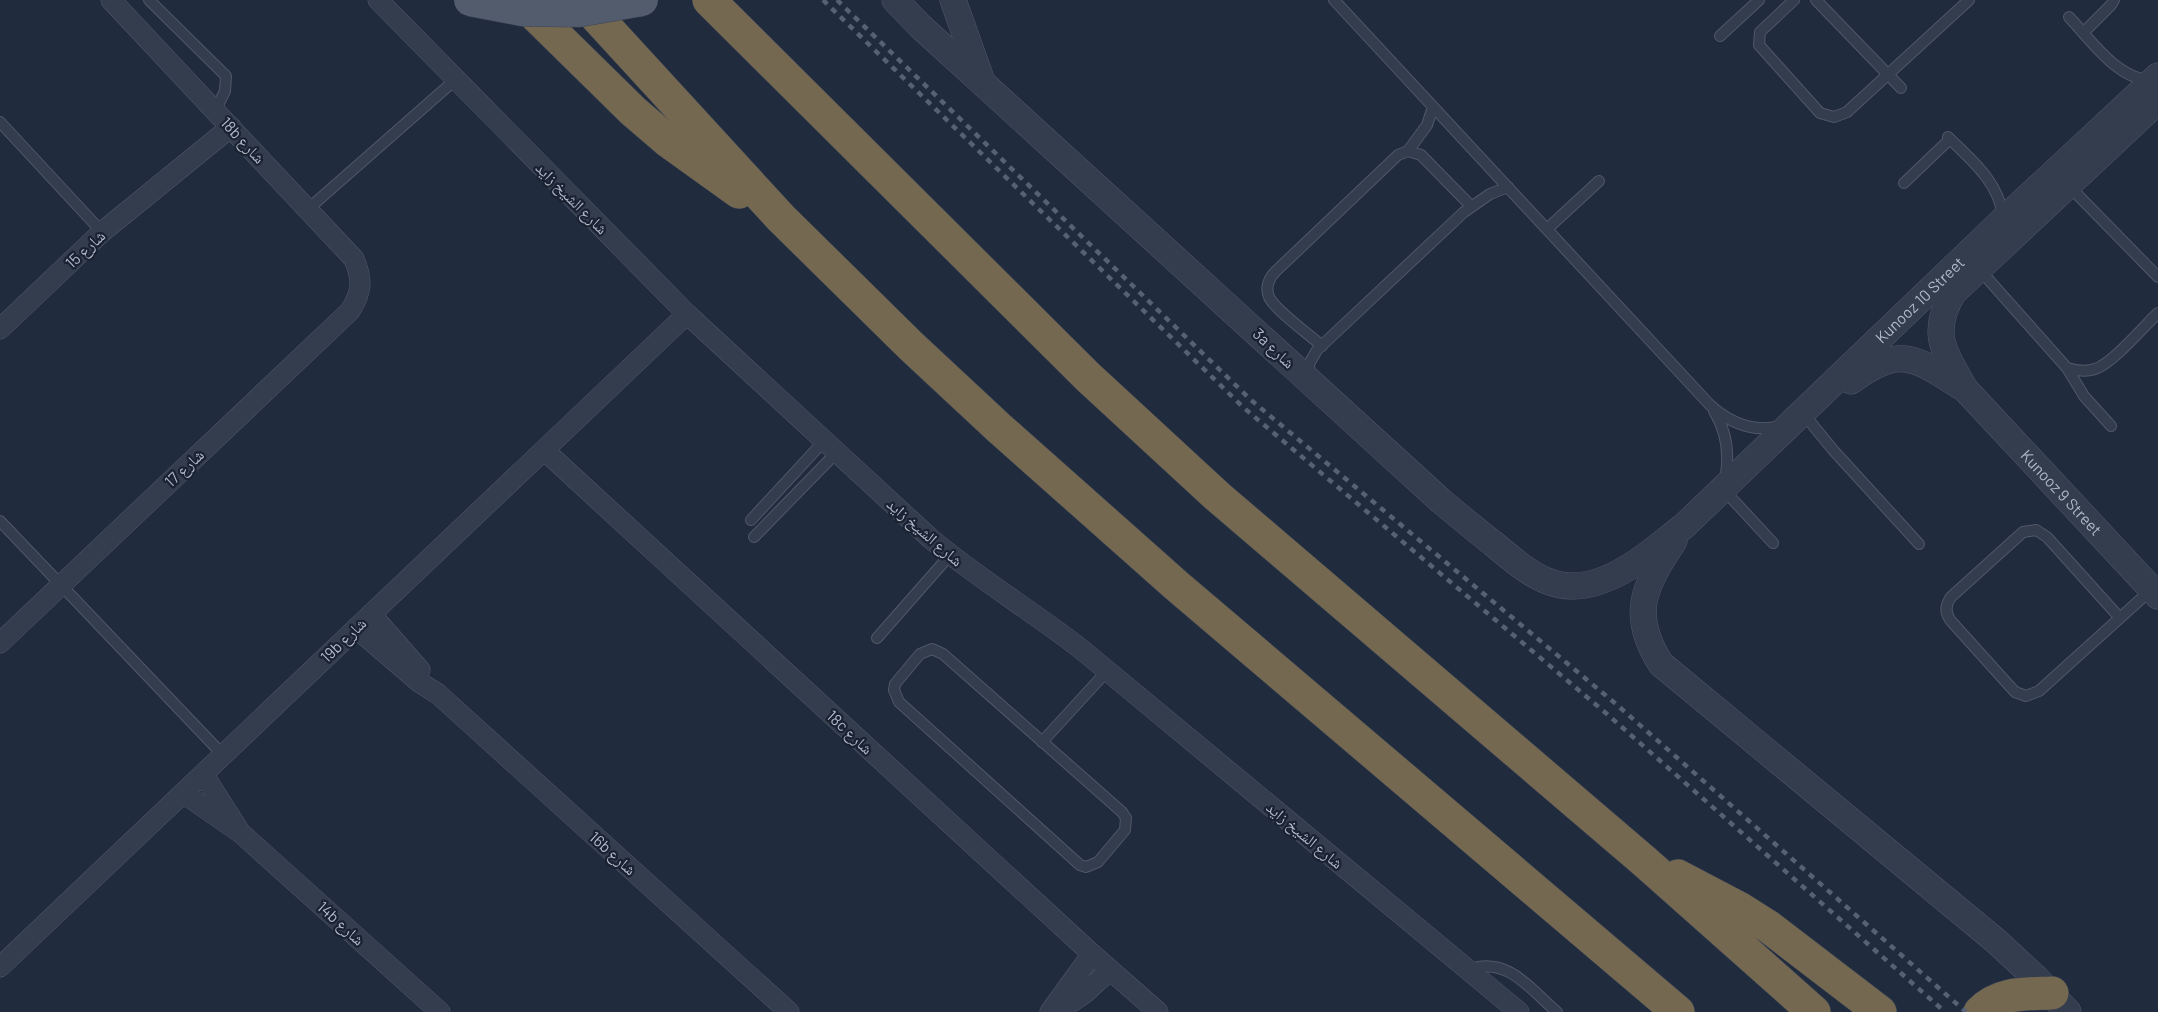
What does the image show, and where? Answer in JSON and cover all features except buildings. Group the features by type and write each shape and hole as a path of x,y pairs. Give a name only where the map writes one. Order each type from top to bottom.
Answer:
{"highway":[{"path":"520,0 633,111 668,141 742,194 781,218"},
{"path":"581,0 781,218 912,346 1177,586 1678,1012"},
{"path":"709,0 1151,437 1644,861 1814,1012"},
{"path":"1644,861 1708,891 1769,927 1880,1012"},
{"path":"1647,985 1665,1012"},
{"path":"1980,1012 1989,1003 2003,997 2060,1003"}],"main road":[{"path":"470,0 522,10 578,11 642,0"}],"street":[{"name":"18b شارع","path":"111,0 354,259 360,274 360,288"},
{"name":"شارع الشيخ زايد","path":"378,0 687,314 950,555 1055,629 1519,1012"},
{"name":"3a شارع","path":"895,0 920,26 1441,501 1524,570 1548,582 1573,586 1602,580 1644,556 1684,526"},
{"path":"908,0 920,26"},
{"path":"953,0 982,81"},
{"name":"Kunooz 10 Street","path":"1953,293 2067,185 2156,94"},
{"name":"Kunooz 10 Street","path":"1684,526 2003,220 2156,94"},
{"name":"شارع 15","path":"0,329 102,232 173,173 198,156 222,118"},
{"name":"شارع 17","path":"0,643 350,311 360,288"},
{"name":"Kunooz 9 Street","path":"1953,293 1943,315 1941,339 1943,351 1965,389 2155,592"},
{"name":"19b شارع","path":"0,967 687,314"},
{"name":"Kunooz 9 Street","path":"1802,412 1876,364 1900,359 1924,363 1965,389"},
{"name":"18c شارع","path":"544,450 1158,1012"},
{"path":"1684,526 1654,570 1645,597 1644,611 1648,639 1661,664 1791,774 1996,941 2060,1003"},
{"name":"16b شارع","path":"371,614 438,694"},
{"name":"16b شارع","path":"356,628 419,682 438,694 789,1012"},
{"name":"14b شارع","path":"204,774 242,834"},
{"name":"14b شارع","path":"183,794 242,834 440,1012"},
{"path":"1050,1012 1092,954"},
{"path":"1058,1012 1085,993 1110,970"}],"lane":[{"path":"149,0 225,76 222,118"},
{"path":"1334,0 1710,405 1720,414 1745,427 1761,429 1777,427 1802,412 1834,451 1919,544"},
{"path":"1720,36 1759,0"},
{"path":"1794,0 1762,29 1758,41 1761,49 1820,113 1834,117 1843,115 1969,0"},
{"path":"1816,0 1901,88"},
{"path":"2084,32 2111,6 2114,0"},
{"path":"2069,17 2116,66 2156,94"},
{"path":"307,210 455,80"},
{"path":"1322,346 1270,297 1268,286 1272,275 1398,155 1408,151 1427,124 1433,107"},
{"path":"0,123 102,232"},
{"path":"1904,183 1949,138 1986,175 1998,194 2003,220"},
{"path":"1408,151 1421,155 1471,206"},
{"path":"1546,229 1599,181"},
{"path":"2067,185 2158,277"},
{"path":"1311,383 1309,364 1312,356 1322,346 1471,206 1490,194 1508,187"},
{"path":"1979,268 2067,368 2084,396 2111,426"},
{"path":"2067,368 2086,371 2104,365 2158,313"},
{"path":"1710,405 1723,430 1726,444 1727,467 1722,489 1773,543"},
{"path":"751,520 831,447"},
{"path":"754,537 831,447"},
{"path":"0,521 223,755"},
{"path":"2120,618 2047,537 2036,530 2023,532 1951,597 1947,606 1948,617 1951,621 2015,692 2026,696 2040,691 2120,618 2155,592"},
{"path":"877,638 950,555"},
{"path":"932,649 938,650 1042,742 1126,818 1125,830 1092,866 1080,865 899,702 894,690 895,684 920,654 932,649"},
{"path":"1042,742 1107,671"},
{"path":"1468,970 1490,965 1502,968 1512,973 1557,1012"}],"railway":[{"path":"823,0 1244,408 1607,714 1945,1012"},
{"path":"837,0 1251,400 1616,704 1966,1012"}]}
